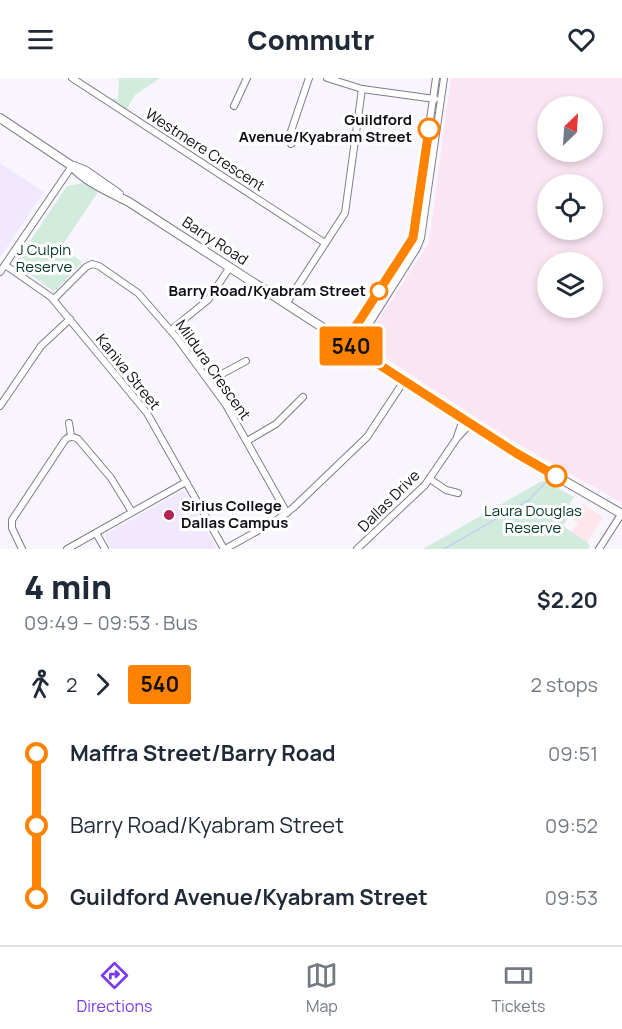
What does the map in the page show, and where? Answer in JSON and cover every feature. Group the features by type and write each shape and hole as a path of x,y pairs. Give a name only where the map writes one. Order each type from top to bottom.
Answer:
{"main road":[{"name":"Barry Road","path":"0,118 72,165 80,174 129,202 516,453 622,514"}],"street":[{"name":"Westmere Crescent","path":"72,78 325,243"},
{"path":"234,106 247,78"},
{"path":"291,144 289,137 309,78"},
{"path":"327,78 362,89 437,99"},
{"path":"354,348 417,248 423,232 437,99 436,78"},
{"path":"344,342 415,233 437,99 444,78"},
{"path":"286,304 345,213 362,89"},
{"path":"0,272 72,165"},
{"path":"417,215 425,216"},
{"path":"54,299 86,267 92,264 94,256"},
{"name":"Mildura Crescent","path":"92,264 99,266 135,290 171,330 226,405 287,513"},
{"name":"Kaniva Street","path":"5,265 54,299 147,413 224,549"},
{"path":"171,330 211,297 230,267"},
{"path":"0,406 40,346 70,319"},
{"path":"209,381 246,361"},
{"path":"224,549 287,513 367,437 404,381"},
{"path":"247,441 276,424 303,397"},
{"name":"Dallas Drive","path":"457,438 463,419"},
{"path":"69,423 71,436"},
{"name":"Dallas Drive","path":"357,549 429,479 457,438 471,424"},
{"path":"71,436 78,439 111,478 132,512"},
{"path":"22,549 11,522 65,440 71,436"},
{"path":"429,479 446,490 458,493"},
{"path":"67,549 186,482"},
{"path":"598,549 622,514"},
{"path":"3,522 11,522"},
{"path":"96,532 105,549"}],"shaded area":[{"path":"451,78 622,78 622,503 511,440 369,347 367,338 429,243"},
{"path":"0,163 44,192 0,257"},
{"name":"Sirius College Dallas Campus","path":"182,491 185,492 217,549 112,549 105,537 106,534"},
{"path":"583,504 603,517 587,542 572,532 578,523 573,520"}],"green space":[{"path":"119,78 160,78 135,95 125,112 110,102 113,98 118,100"},
{"name":"J Culpin Reserve","path":"83,183 98,192 61,247 82,262 56,290 52,290 16,262 67,186"},
{"name":"Laura Douglas Reserve","path":"545,481 574,497 565,510 570,514 563,526 588,543 590,547 588,549 423,549 540,482"}],"waterway":[{"path":"444,549 529,500 546,482"}],"bus line":[{"name":"540","path":"429,129 413,238 344,342 516,453 556,476"}],"place":[{"name":"Guildford Avenue/Kyabram Street","path":"429,129"},
{"name":"Barry Road/Kyabram Street","path":"379,291"},
{"name":"Sirius College Dallas Campus","path":"169,515"}]}
